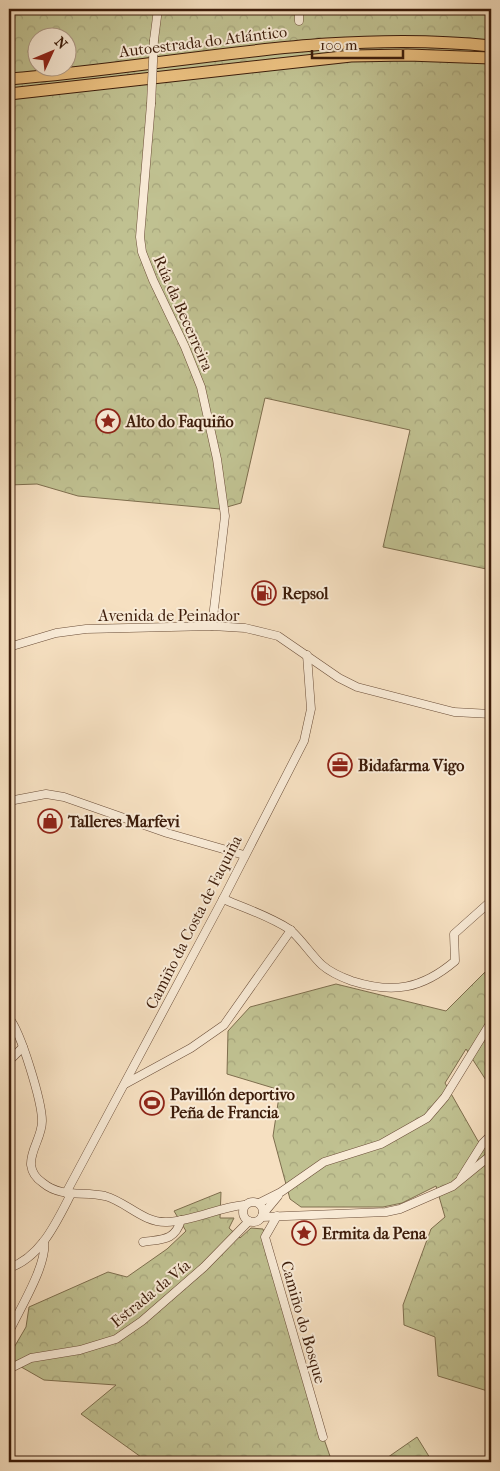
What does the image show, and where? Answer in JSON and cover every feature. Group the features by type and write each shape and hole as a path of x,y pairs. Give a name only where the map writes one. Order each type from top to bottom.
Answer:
{"highway":[{"name":"Autoestrada do Atlántico","path":"9,79 130,67 252,50 340,43 423,41 491,46"},
{"name":"Autoestrada do Atlántico","path":"9,94 351,56 408,55 491,58"}],"street":[{"name":"Rúa da Becerreira","path":"158,9 154,40 140,237 142,252 152,280 185,347 201,387 217,459 225,516 212,626"},
{"path":"299,9 299,21"},
{"name":"Avenida de Peinador","path":"9,647 56,633 86,629 212,626 245,628 278,636 339,678 357,687 454,712 491,714"},
{"name":"Camiño da Costa de Faquiña","path":"44,1241 223,898 308,729 311,709 307,655"},
{"path":"9,801 46,794 64,797 167,833 244,855"},
{"path":"223,898 291,930 305,949 324,967 337,976 377,987 413,986 429,979 454,961 454,934 491,901"},
{"path":"125,1084 191,1048 224,1025 291,930"},
{"path":"9,1018 18,1030 41,1105 41,1133 32,1154 33,1172 44,1184 68,1193 104,1196 151,1219 165,1222 243,1207 250,1201 259,1203 281,1192 324,1162 381,1144 428,1118 445,1097 491,1022"},
{"path":"9,1061 23,1047"},
{"path":"459,1181 483,1143 491,1135"},
{"path":"262,1215 277,1216 393,1210 459,1181 491,1155"},
{"path":"243,1207 247,1220 258,1221 281,1192"},
{"path":"259,1203 262,1215"},
{"name":"Camiño do Bosque","path":"277,1216 265,1237 324,1437"},
{"path":"143,1242 173,1236 178,1230 181,1220"},
{"name":"Estrada da Vía","path":"9,1369 31,1358 80,1350 116,1339 147,1317 204,1267 247,1220"},
{"path":"9,1268 22,1264 44,1241"},
{"path":"9,1332 38,1276 45,1249 44,1241"}],"green space":[{"path":"9,9 491,9 491,570 383,547 410,430 265,398 241,503 220,509 78,496 37,484 9,485"},
{"path":"491,966 491,1088 466,1049 445,1083 478,1141 491,1150 491,1392 438,1376 435,1337 404,1325 403,1305 431,1229 445,1217 436,1186 402,1203 383,1207 301,1207 290,1199 273,1136 280,1090 227,1074 228,1031 250,1007 336,984 446,1011"},
{"path":"221,1192 220,1218 234,1218 229,1228 240,1238 251,1228 263,1229 315,1413 332,1462 148,1462 81,1414 116,1385 44,1380 9,1360 9,1356 26,1327 29,1307 108,1272 127,1277 167,1249 186,1231 174,1211"},
{"path":"417,1437 430,1458 455,1462 381,1462"}],"place":[{"name":"Alto do Faquiño","path":"108,421"},
{"name":"Repsol","path":"264,593"},
{"name":"Bidafarma Vigo","path":"340,765"},
{"name":"Talleres Marfevi","path":"50,821"},
{"name":"Pavillón deportivo Peña de Francia","path":"152,1103"},
{"name":"Ermita da Pena","path":"304,1233"}]}
